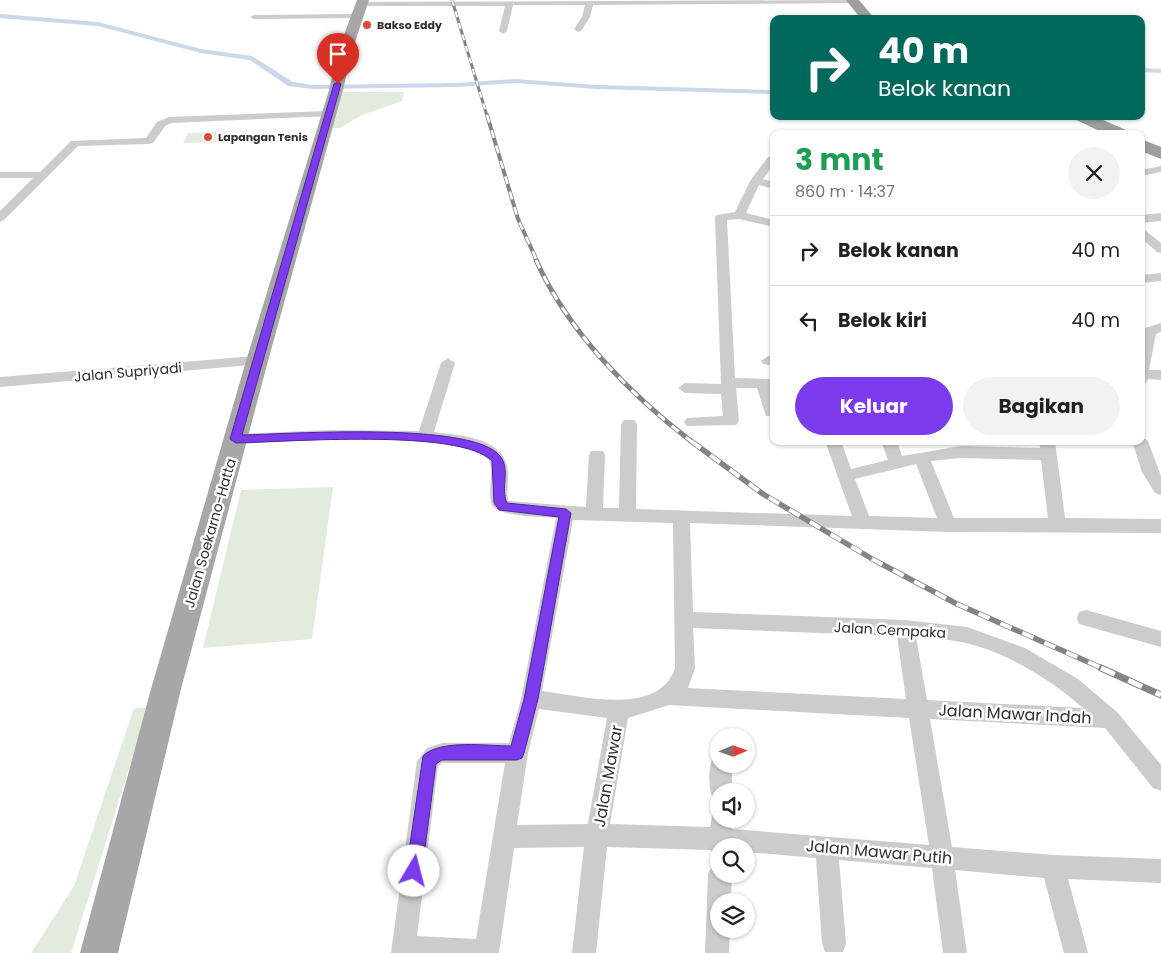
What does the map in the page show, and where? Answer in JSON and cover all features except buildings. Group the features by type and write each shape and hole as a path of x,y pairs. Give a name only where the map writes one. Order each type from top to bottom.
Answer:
{"highway":[{"path":"853,0 865,15"},
{"path":"1089,120 1111,130"},
{"path":"1145,146 1161,154"}],"main road":[{"name":"Jalan Soekarno-Hatta","path":"99,953 166,689 327,114 337,87 360,6"}],"street":[{"path":"254,17 360,6 510,1 590,3 853,0"},
{"path":"503,31 510,1"},
{"path":"578,29 586,17 590,3"},
{"path":"0,218 72,144 149,141 161,124 168,120 327,114"},
{"path":"739,215 756,181 770,162"},
{"path":"1145,172 1161,169"},
{"path":"0,175 42,176"},
{"path":"756,181 770,185"},
{"path":"692,422 731,421 722,217 739,215 770,223"},
{"path":"1145,219 1161,217"},
{"path":"1145,235 1161,250"},
{"path":"1145,279 1161,277"},
{"path":"1145,354 1148,333 1161,327"},
{"path":"425,437 448,363"},
{"name":"Jalan Supriyadi","path":"0,382 254,372"},
{"path":"1145,376 1161,375"},
{"path":"684,388 768,384 770,403"},
{"path":"627,516 629,424"},
{"path":"236,439 375,435 425,437 473,446 494,454 499,465 499,503 504,507 566,513 949,525 1161,526"},
{"path":"834,445 863,522"},
{"path":"890,445 896,461"},
{"path":"1141,445 1150,472 1161,489"},
{"path":"845,476 896,461 921,456 1048,448 1057,525"},
{"path":"594,514 598,455"},
{"path":"921,456 949,525"},
{"path":"517,753 442,753 434,755 428,761 403,950 487,952 517,753 531,699 566,513"},
{"path":"669,696 679,686 685,668 682,518"},
{"path":"1086,618 1161,638"},
{"name":"Jalan Cempaka","path":"685,620 905,628 966,635 1018,654 1071,685 1110,719 1161,781"},
{"path":"905,628 942,857 955,953"},
{"name":"Jalan Mawar Indah","path":"669,696 1110,719"},
{"name":"Jalan Mawar","path":"584,953 597,835 613,735 622,711 669,696"},
{"path":"531,699 622,711"},
{"name":"Jalan Mawar Putih","path":"504,837 721,835 827,847 1053,867 1161,871"},
{"path":"827,847 834,943"},
{"path":"1053,867 1076,953"},
{"path":"717,953 718,938"}],"shaded area":[{"path":"335,92 404,92 402,101 362,115 340,128 324,129"},
{"name":"Lapangan Tenis","path":"233,131 227,142 183,143 188,133"},
{"path":"333,487 312,639 203,648 241,490"},
{"path":"134,708 148,708 71,953 31,953 74,886"}],"waterway":[{"path":"0,16 98,24 201,51 252,58 291,84 313,87 457,85 515,81 597,87 770,92"},
{"path":"1145,70 1161,71"}],"railway":[{"path":"452,0 487,116"},
{"path":"487,115 518,219 537,261"},
{"path":"536,260 549,287 583,337 624,383 692,442"},
{"path":"691,441 763,494 874,560 957,604 1104,669"},
{"path":"1101,668 1161,695"}],"place":[{"name":"Bakso Eddy","path":"367,25"},
{"name":"Lapangan Tenis","path":"208,137"}],"route":[{"path":"338,84 327,114 236,439 409,435 444,439 484,449 494,454 499,465 499,503 504,507 566,513 531,699 517,753 442,753 434,755 428,761 414,871"}]}
